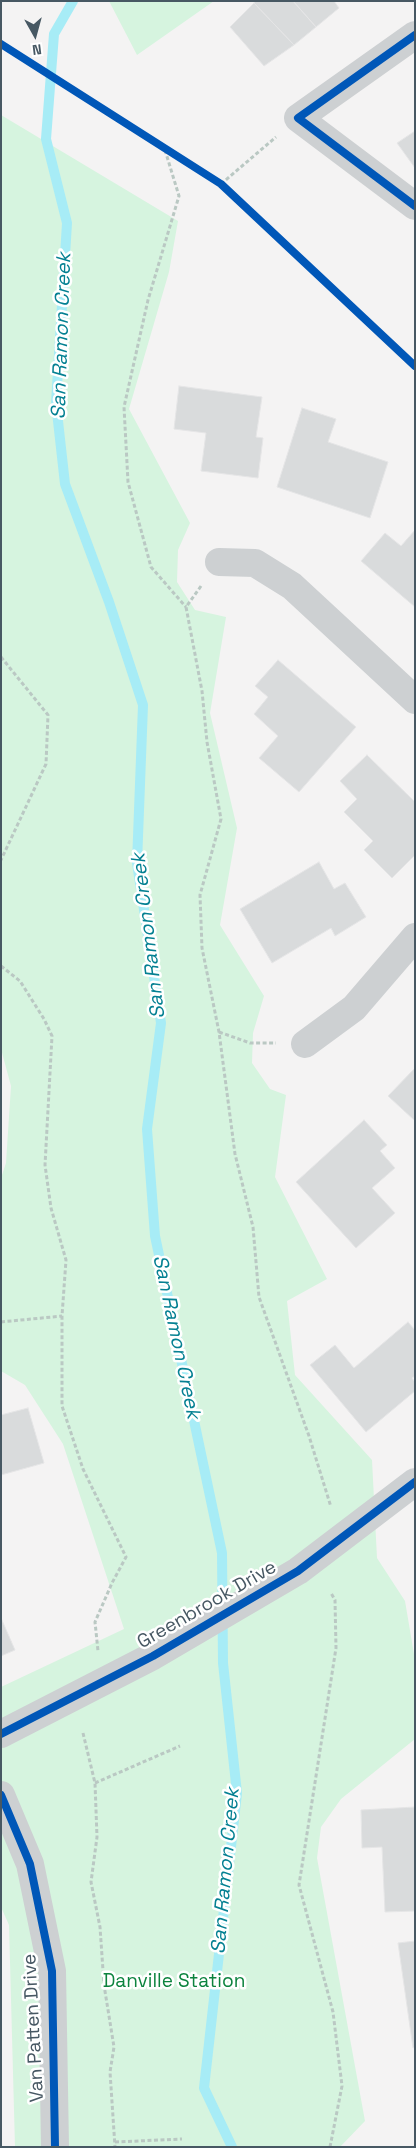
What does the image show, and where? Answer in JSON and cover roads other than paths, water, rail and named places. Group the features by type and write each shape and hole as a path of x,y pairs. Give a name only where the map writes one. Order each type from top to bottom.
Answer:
{"street":[{"path":"415,35 298,118 415,206"},
{"path":"220,562 255,563 292,586 415,700"},
{"path":"306,1044 354,1008 415,938"},
{"name":"Greenbrook Drive","path":"1,1734 153,1656 298,1571 415,1482"},
{"name":"Van Patten Drive","path":"1,1795 30,1864 52,1971 55,2147"}],"waterway":[{"name":"San Ramon Creek","path":"73,1 54,34 46,139 67,223 56,403 65,484 109,602 143,705 137,863 161,1023 147,1129 155,1236 222,1553 223,1663 237,1793 204,2088 232,2147"}],"park label":[{"name":"Danville Station","path":"174,1982"}]}
